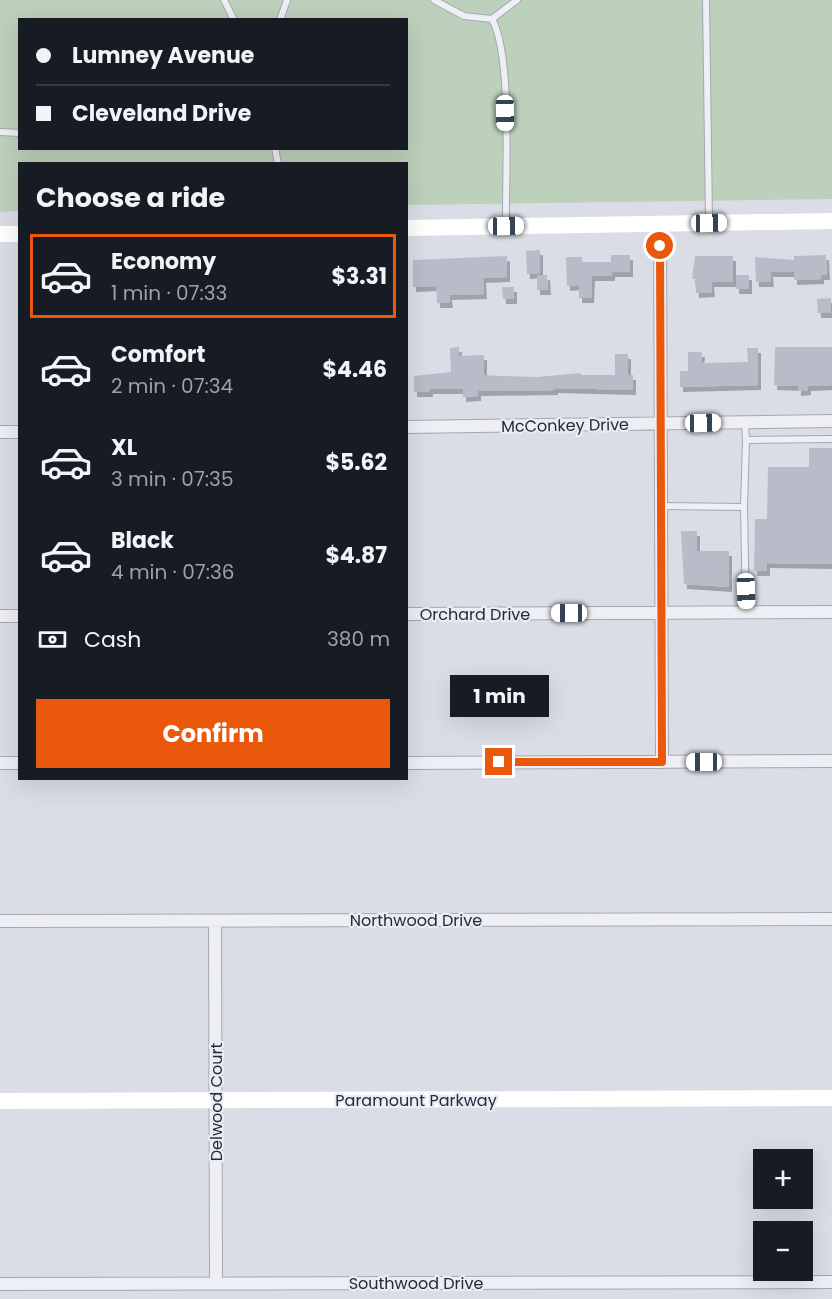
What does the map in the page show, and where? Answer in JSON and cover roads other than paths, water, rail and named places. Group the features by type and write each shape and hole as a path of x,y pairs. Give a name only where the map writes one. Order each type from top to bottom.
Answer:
{"street":[{"path":"408,228 832,221"},
{"path":"660,224 662,762"},
{"path":"0,234 18,234"},
{"name":"McConkey Drive","path":"408,427 832,421"},
{"path":"0,432 18,432"},
{"name":"Orchard Drive","path":"408,614 832,612"},
{"path":"0,616 18,616"},
{"path":"408,763 832,761"},
{"path":"0,763 18,763"},
{"name":"Northwood Drive","path":"0,921 832,919"},
{"name":"Delwood Court","path":"215,921 216,1283"},
{"name":"Paramount Parkway","path":"0,1101 832,1098"},
{"name":"Southwood Drive","path":"0,1284 832,1282"}],"lane":[{"path":"224,0 233,18"},
{"path":"281,18 287,0"},
{"path":"434,0 464,16 492,19 517,0"},
{"path":"706,0 709,223"},
{"path":"492,19 499,32 504,68 506,226"},
{"path":"0,132 18,133"},
{"path":"745,422 746,613"},
{"path":"746,440 832,439"},
{"path":"661,506 744,507"}]}
